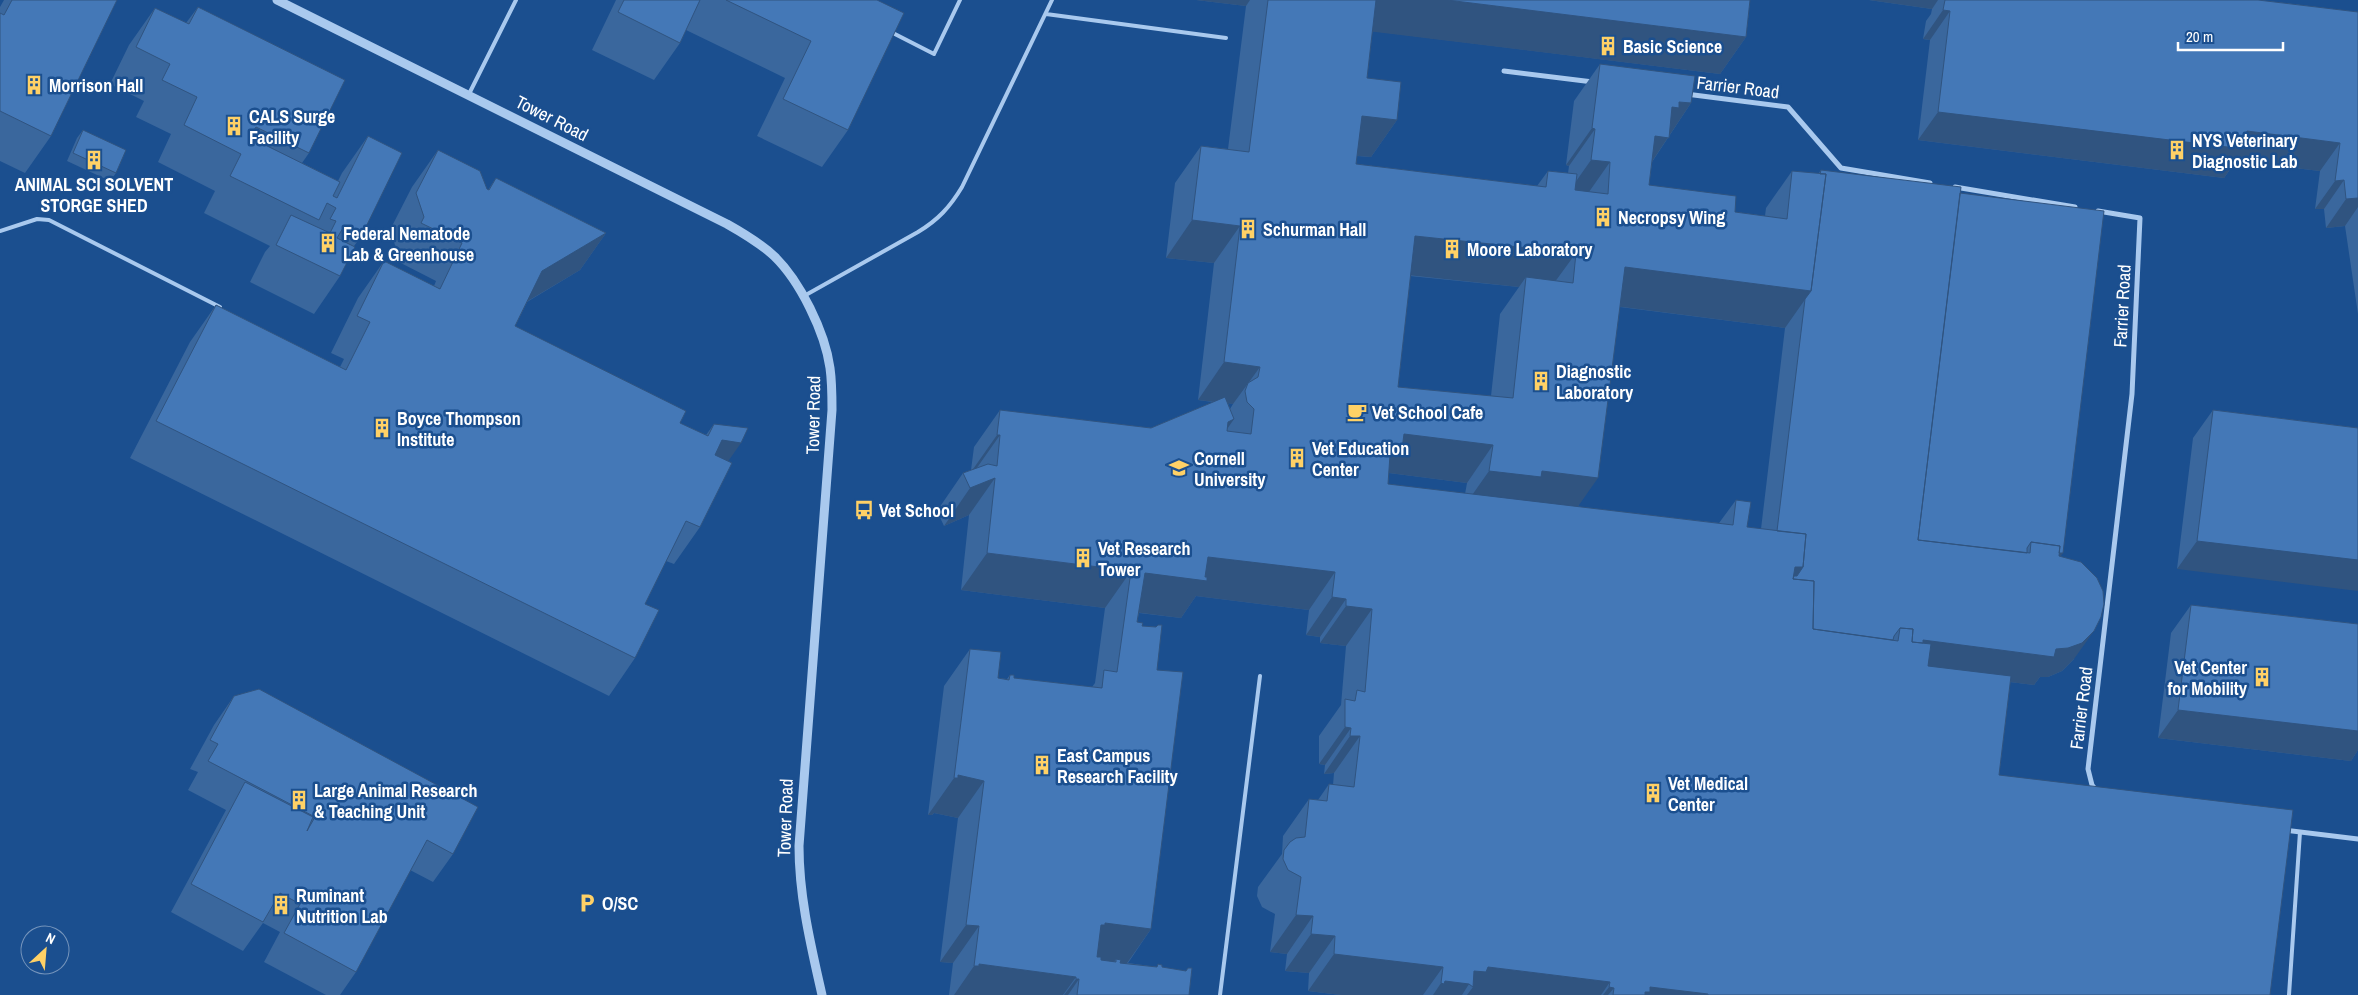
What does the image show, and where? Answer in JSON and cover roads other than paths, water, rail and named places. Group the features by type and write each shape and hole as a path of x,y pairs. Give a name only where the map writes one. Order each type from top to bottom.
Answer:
{"street":[{"name":"Tower Road","path":"277,0 469,94 743,233 783,265 804,296 822,339 830,367 832,390 799,846 800,876 805,912 822,995"},
{"path":"1504,71 1602,83"},
{"name":"Farrier Road","path":"1680,93 1788,107 1841,168 1938,184"},
{"path":"1947,186 2082,208"},
{"name":"Farrier Road","path":"2092,210 2140,218 2132,394 2088,769 2092,785 2102,798"},
{"path":"2280,830 2358,839"}],"lane":[{"path":"469,94 516,0"},
{"path":"880,27 934,54 960,0"},
{"path":"804,296 918,232 945,212 962,186 1052,0"},
{"path":"1046,14 1226,38"},
{"path":"0,231 36,219 49,220 221,308"},
{"path":"1220,995 1260,676"},
{"path":"2289,995 2300,832"}],"place":[{"name":"Basic Science","path":"1608,46"},
{"name":"Morrison Hall","path":"34,85"},
{"name":"CALS Surge Facility","path":"234,126"},
{"name":"NYS Veterinary Diagnostic Lab","path":"2177,150"},
{"name":"ANIMAL SCI SOLVENT STORGE SHED","path":"94,160"},
{"name":"Necropsy Wing","path":"1603,217"},
{"name":"Schurman Hall","path":"1248,229"},
{"name":"Federal Nematode Lab & Greenhouse","path":"328,243"},
{"name":"Moore Laboratory","path":"1452,249"},
{"name":"Diagnostic Laboratory","path":"1541,381"},
{"name":"Vet School Cafe","path":"1357,412"},
{"name":"Boyce Thompson Institute","path":"382,428"},
{"name":"Vet Education Center","path":"1297,458"},
{"name":"Cornell University","path":"1179,468"},
{"name":"Vet School","path":"864,510"},
{"name":"Vet Research Tower","path":"1083,558"},
{"name":"Vet Center for Mobility","path":"2262,677"},
{"name":"East Campus Research Facility","path":"1042,765"},
{"name":"Vet Medical Center","path":"1653,793"},
{"name":"Large Animal Research & Teaching Unit","path":"299,800"},
{"name":"O/SC","path":"587,903"},
{"name":"Ruminant Nutrition Lab","path":"281,905"}]}
